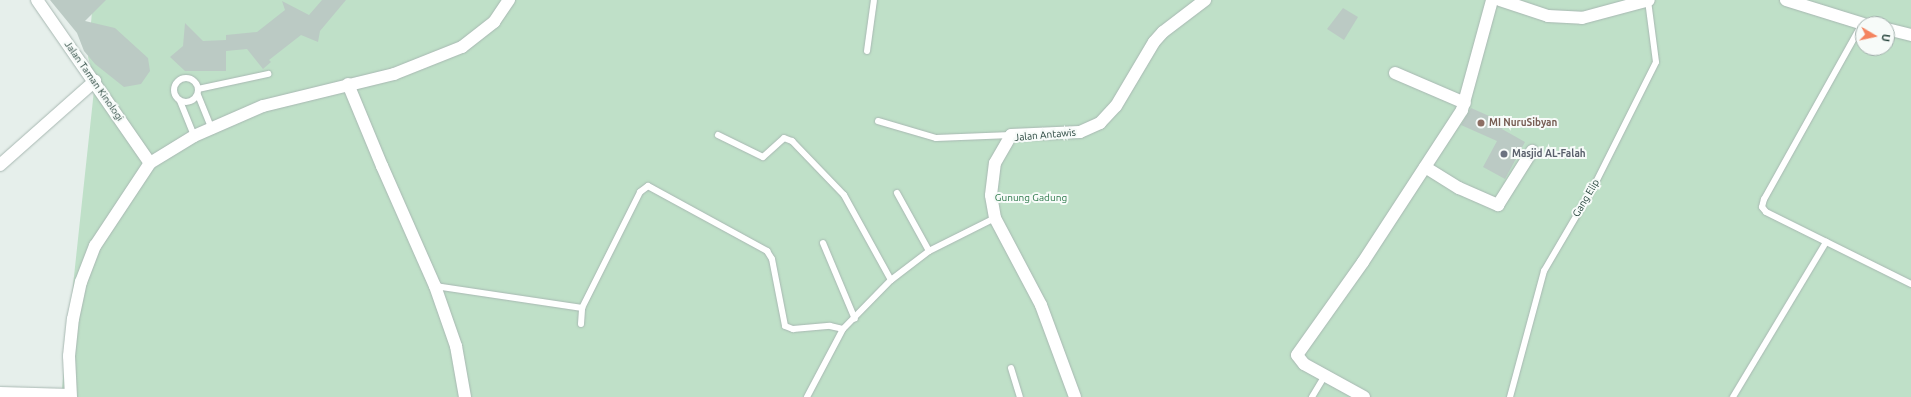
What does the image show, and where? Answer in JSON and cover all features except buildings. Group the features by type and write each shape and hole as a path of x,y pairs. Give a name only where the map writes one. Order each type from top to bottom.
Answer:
{"street":[{"name":"Jalan Taman Kinologi","path":"37,0 95,81 150,163"},
{"path":"0,394 71,396 69,356 73,319 81,282 95,246 150,163 194,136 263,106 348,84 394,74 462,47 494,22 509,0"},
{"name":"Jalan Antawis","path":"1075,397 1041,305 995,218 991,195 993,173 999,154 1011,135 1080,132 1100,123 1116,106 1154,42 1205,0"},
{"path":"1364,397 1324,377 1299,360 1300,349 1363,262 1465,103 1492,0"},
{"path":"1500,0 1548,16 1582,18 1648,0"},
{"path":"1786,0 1855,22"},
{"path":"1895,31 1911,35"},
{"path":"1395,73 1465,103"},
{"path":"0,165 95,81"},
{"path":"348,84 382,166 435,286 456,346 465,397"},
{"path":"1425,167 1459,188 1498,205 1532,151"}],"lane":[{"path":"867,51 874,0"},
{"name":"Gang Elip","path":"1510,397 1544,271 1595,184 1656,62 1648,0"},
{"path":"1855,36 1764,199 1762,207 1766,212 1911,284"},
{"path":"180,101 190,101 198,92 268,74"},
{"path":"194,136 180,101 174,91 178,81 188,78 197,84 198,92 211,128"},
{"path":"878,121 936,138 1011,135"},
{"path":"718,135 763,157 784,138 792,141 844,195 891,280"},
{"path":"581,324 582,308 640,192 648,186 767,251 772,259 785,326 793,329 830,326 843,329"},
{"path":"897,193 929,251"},
{"path":"807,397 843,329 855,319 891,280 929,251 995,218"},
{"path":"1733,397 1826,242"},
{"path":"823,243 855,319"},
{"path":"435,286 582,308"},
{"path":"1011,368 1020,397"},
{"path":"1312,397 1324,377"}],"green space":[{"name":"Gunung Gadung","path":"93,0 1911,0 1911,397 61,397 95,81 88,57"}],"place":[{"name":"MI NuruSibyan","path":"1481,123"},
{"name":"Masjid AL-Falah","path":"1504,154"}]}
